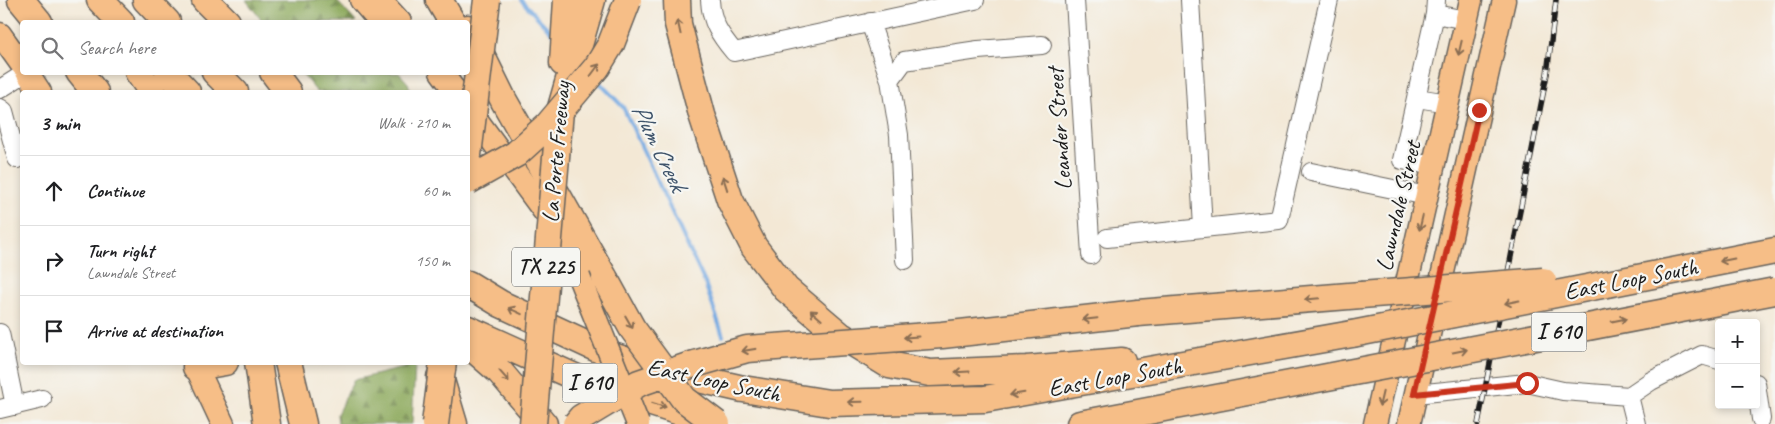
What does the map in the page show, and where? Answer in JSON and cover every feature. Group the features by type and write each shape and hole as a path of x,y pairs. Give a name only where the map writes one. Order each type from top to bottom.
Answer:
{"highway":[{"path":"21,0 37,20"},
{"path":"88,0 103,20"},
{"path":"100,0 119,20"},
{"path":"146,0 165,20"},
{"path":"205,0 225,20"},
{"path":"439,0 451,20"},
{"path":"455,0 464,20"},
{"path":"470,139 487,0"},
{"name":"La Porte Freeway","path":"533,424 560,111 567,0"},
{"path":"560,111 592,0"},
{"path":"470,180 516,154 548,125 597,67 611,44 628,0"},
{"path":"677,0 678,24 702,115 730,200 754,247 786,289 840,335 889,365 930,373 1027,369 1289,346"},
{"path":"470,32 504,101 632,328 684,399 717,424"},
{"path":"470,49 504,101"},
{"path":"81,75 93,90"},
{"path":"140,75 151,90"},
{"path":"171,75 185,90"},
{"path":"218,75 233,90"},
{"path":"275,75 286,90"},
{"name":"East Loop South","path":"470,285 501,304 613,356 646,367 743,389 829,402 985,399 1289,346 1775,251"},
{"path":"576,424 581,418 639,383 691,365 747,349 942,334 1138,314 1361,295 1663,272"},
{"name":"East Loop South","path":"1080,424 1266,390 1775,291"},
{"name":"East Loop South","path":"470,330 586,382 717,424"},
{"path":"470,346 500,372 544,424"},
{"path":"258,365 267,424"},
{"path":"289,365 303,424"},
{"path":"437,365 454,424"},
{"path":"436,424 443,365"},
{"path":"1158,424 1266,390"}],"main road":[{"path":"361,0 378,20"},
{"path":"380,0 398,20"},
{"path":"1408,424 1504,0"},
{"name":"Lawndale Street","path":"1375,424 1418,194 1425,164 1448,103 1468,10"},
{"path":"0,34 20,62"},
{"path":"29,75 39,90"},
{"path":"425,75 436,90"},
{"path":"443,75 454,90"},
{"path":"1448,103 1479,110"},
{"path":"470,111 549,218 625,424"},
{"path":"470,135 536,226 572,280 638,424"},
{"path":"195,365 223,424"}],"street":[{"path":"710,0 711,16 719,33 734,52 870,22 932,5 975,0"},
{"name":"Leander Street","path":"1075,0 1091,255"},
{"path":"1190,0 1203,228"},
{"path":"1107,238 1279,220 1329,0"},
{"path":"1425,164 1402,160 1436,7 1468,10"},
{"path":"870,22 890,80 899,135 905,260"},
{"path":"890,80 904,61 978,50 1042,45"},
{"path":"0,89 22,75"},
{"path":"1417,98 1448,103"},
{"path":"0,108 4,111 17,159"},
{"path":"1312,172 1418,194"},
{"path":"0,333 8,408 42,399"},
{"path":"1414,394 1527,383 1563,391 1629,396 1651,381 1702,355 1715,359"},
{"path":"1629,396 1636,424"},
{"path":"1760,409 1761,419"}],"green space":[{"path":"246,0 336,0 354,20 261,20"},
{"path":"303,75 401,75 408,83 410,90 315,90"},
{"path":"415,365 412,424 338,424 337,414 354,380"}],"waterway":[{"name":"Plum Creek","path":"521,0 554,35"},
{"name":"Plum Creek","path":"598,81 623,107 705,283 723,336"}],"railway":[{"path":"1478,424 1547,74 1556,0"}],"route":[{"path":"1479,110 1414,394 1485,389 1527,383"}]}
